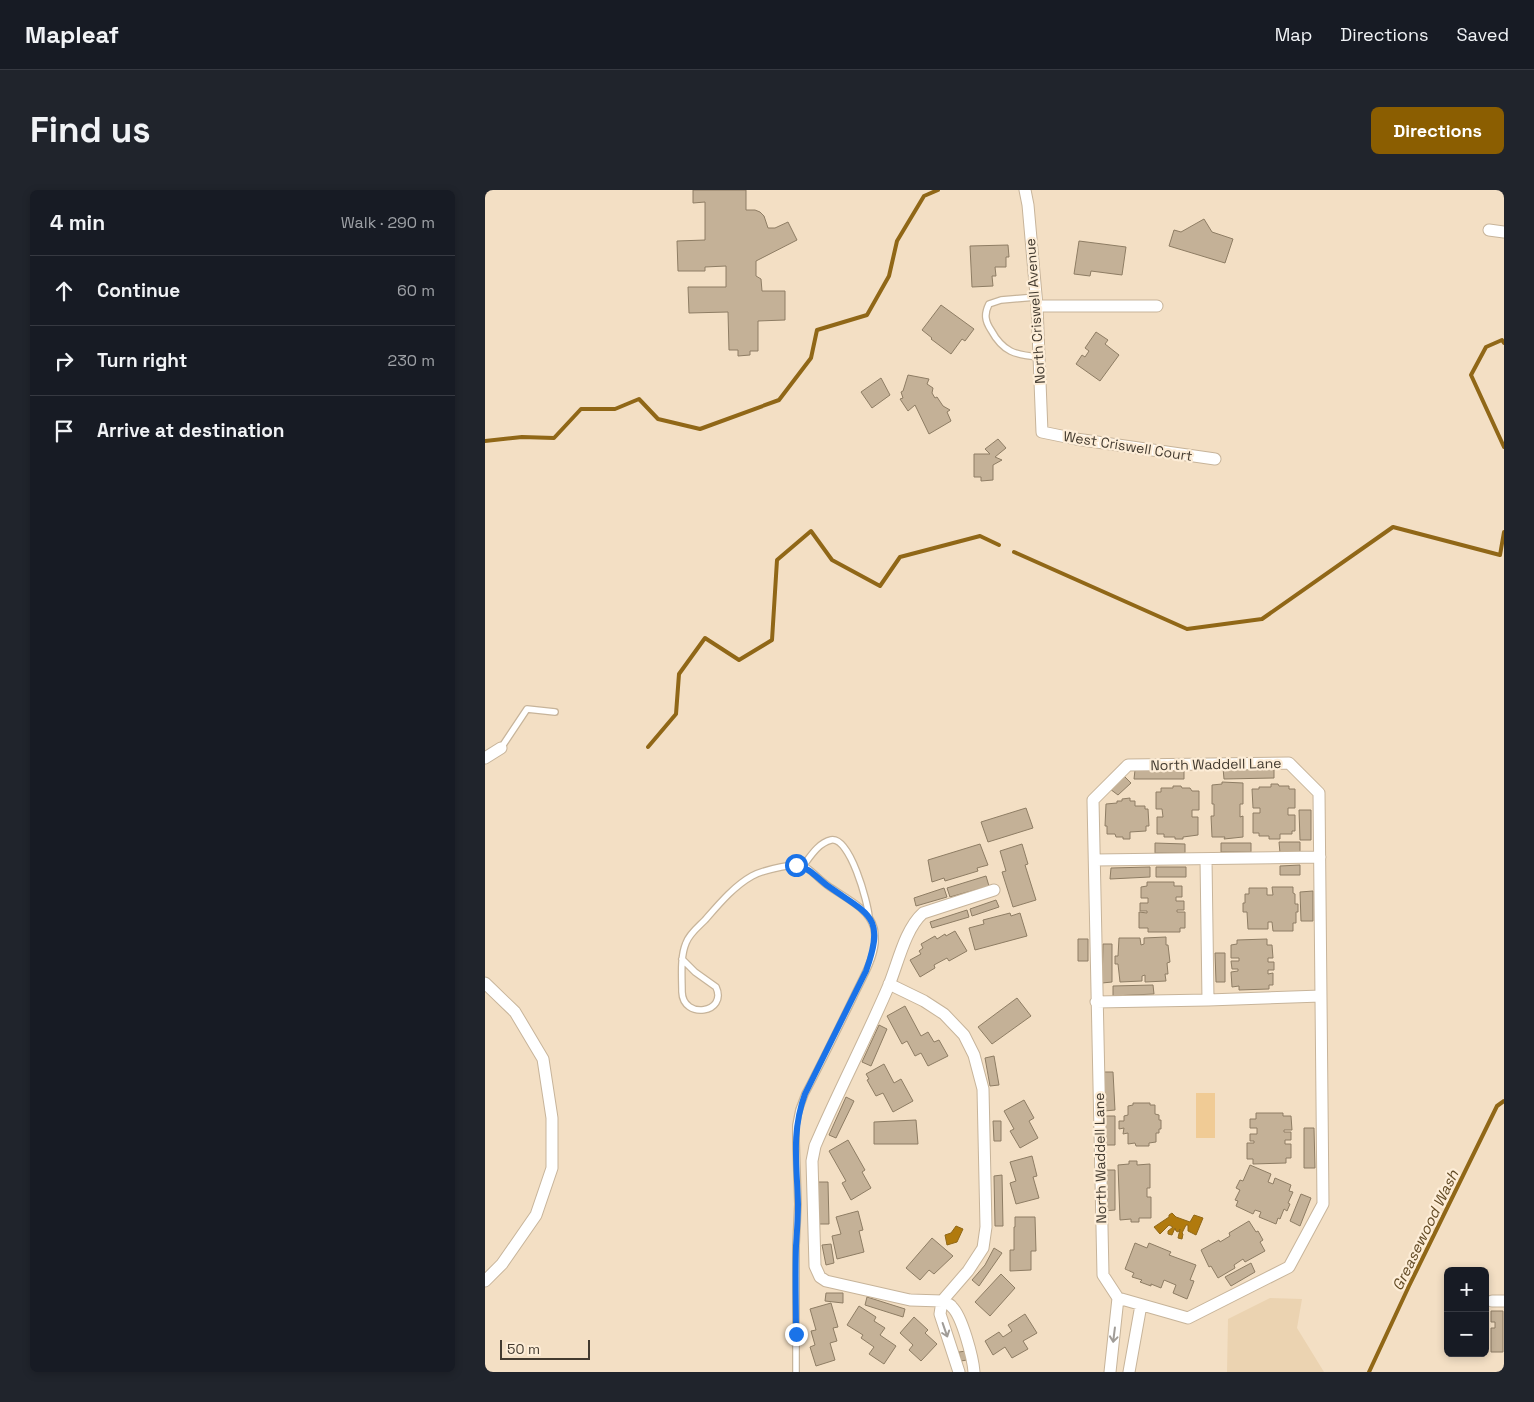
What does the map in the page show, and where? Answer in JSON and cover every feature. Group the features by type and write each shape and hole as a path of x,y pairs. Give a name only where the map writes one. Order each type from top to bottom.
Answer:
{"street":[{"name":"North Criswell Avenue","path":"1025,190 1037,302 1042,432"},
{"path":"1489,230 1504,232"},
{"path":"1037,302 1157,306"},
{"name":"West Criswell Court","path":"1042,432 1076,439 1215,459"},
{"path":"485,758 501,748"},
{"name":"North Waddell Lane","path":"1289,763 1319,794 1320,857 1323,1204 1289,1267 1188,1318 1118,1298 1103,1276 1093,800 1128,765 1289,763"},
{"path":"1095,860 1320,857"},
{"path":"1206,859 1208,1000"},
{"path":"945,1296 910,1300 826,1281 820,1277 815,1266 812,1162 815,1146 889,984 902,949 918,918 923,913 994,890"},
{"path":"485,983 515,1012 543,1059 552,1118 552,1168 536,1215 502,1264 485,1281"},
{"path":"889,984 925,1001 944,1014 964,1035 974,1056 983,1089 986,1227 983,1248 968,1271 945,1296 940,1314 959,1372"},
{"path":"1097,1002 1321,996"},
{"path":"945,1296 963,1327 974,1372"},
{"path":"1110,1372 1118,1298"},
{"path":"1492,1301 1504,1301"},
{"path":"1129,1372 1141,1305"}],"lane":[{"path":"1037,302 1001,300 989,304 985,312 986,322 998,342 1011,351 1023,356 1039,357"},
{"path":"501,748 527,709 555,712"},
{"path":"803,866 822,844 830,840 836,840 841,843 846,848 859,879 869,917"},
{"path":"682,959 718,990 718,1000 712,1007 694,1009 685,1005 682,995 682,959 683,950 690,935 744,881 764,871 787,866 803,866 864,910 874,927 875,936 872,953 866,971 805,1094 799,1110 797,1125 798,1204 795,1372"},
{"path":"951,1348 967,1343"}],"shaded area":[{"path":"1196,1093 1215,1093 1215,1138 1196,1138"},
{"path":"1172,1213 1176,1217 1190,1222 1194,1215 1203,1218 1196,1235 1188,1231 1188,1225 1186,1225 1182,1233 1182,1239 1178,1238 1180,1229 1178,1232 1175,1228 1172,1235 1168,1234 1168,1231 1173,1227 1169,1225 1160,1234 1154,1227"},
{"path":"956,1226 963,1229 957,1242 947,1245 945,1235 951,1233"},
{"path":"1270,1298 1302,1299 1297,1328 1324,1372 1227,1372 1228,1319"}],"building":[{"path":"693,190 746,190 746,210 760,212 764,216 768,228 775,228 788,222 797,240 756,261 756,276 761,279 762,291 785,291 785,320 758,321 758,351 750,351 750,355 738,356 738,350 729,350 728,312 689,313 688,287 726,287 726,266 705,267 705,271 678,271 677,241 705,240 705,202 693,203"},
{"path":"1204,219 1212,232 1233,239 1225,263 1169,246 1174,230 1181,232"},
{"path":"1079,241 1126,247 1122,275 1091,271 1090,276 1074,274"},
{"path":"1008,245 1009,257 1006,257 1006,267 995,267 996,276 992,276 993,286 972,287 970,246"},
{"path":"941,305 974,329 965,341 962,339 951,354 922,330"},
{"path":"1096,332 1108,340 1105,344 1119,355 1100,381 1076,364 1082,355 1085,357 1089,351 1085,348"},
{"path":"908,375 929,379 927,384 933,388 932,393 935,398 937,397 943,406 950,410 947,412 951,421 929,434 915,405 908,411 900,399 903,398 901,392"},
{"path":"881,378 890,395 872,408 861,392"},
{"path":"998,439 1006,448 995,457 1002,460 993,465 993,480 981,481 981,477 974,477 974,454 990,454 985,449"},
{"path":"1274,767 1274,778 1224,779 1223,768"},
{"path":"1184,769 1184,779 1134,779 1135,770"},
{"path":"1123,775 1131,783 1118,795 1110,789"},
{"path":"1222,782 1243,783 1243,804 1240,804 1240,817 1243,816 1243,837 1224,839 1225,837 1212,837 1211,816 1214,816 1214,804 1212,804 1212,785 1222,784"},
{"path":"1271,784 1289,786 1289,789 1295,789 1295,808 1288,808 1288,815 1295,815 1295,831 1292,831 1292,834 1280,834 1280,839 1269,839 1269,836 1259,836 1259,833 1253,833 1253,813 1260,813 1260,808 1253,808 1252,789 1271,787"},
{"path":"1173,786 1181,786 1182,788 1190,788 1192,791 1199,791 1199,810 1192,810 1192,817 1198,817 1198,835 1175,839 1175,837 1164,837 1164,834 1157,834 1157,817 1163,817 1162,809 1156,809 1156,792 1161,792 1161,788 1173,788"},
{"path":"1130,798 1130,801 1135,801 1135,806 1145,806 1145,809 1148,809 1149,826 1146,826 1146,831 1130,832 1130,839 1116,837 1115,834 1107,834 1107,826 1105,826 1106,804 1117,803 1117,801 1122,801 1122,799"},
{"path":"1026,808 1033,828 988,842 981,822"},
{"path":"1299,810 1311,810 1311,840 1300,840"},
{"path":"1279,842 1300,842 1300,852 1280,853"},
{"path":"1155,843 1185,844 1185,853 1155,853"},
{"path":"1221,843 1251,843 1251,852 1221,852"},
{"path":"980,844 988,865 977,868 978,871 945,881 944,878 932,882 928,860"},
{"path":"1022,844 1028,864 1025,865 1036,900 1013,907 1002,872 1006,871 1000,851"},
{"path":"1300,865 1300,875 1280,875 1280,866"},
{"path":"1150,867 1150,877 1110,879 1111,868"},
{"path":"1156,867 1186,867 1186,877 1156,877"},
{"path":"986,876 989,886 950,897 947,888"},
{"path":"1147,882 1174,882 1174,886 1182,886 1182,897 1176,897 1176,901 1184,901 1184,910 1177,910 1177,912 1185,912 1185,928 1180,928 1180,932 1148,932 1148,928 1139,928 1139,912 1147,913 1147,911 1140,911 1140,903 1148,903 1148,898 1141,898 1141,887 1147,886"},
{"path":"1272,887 1293,887 1295,904 1298,904 1298,912 1296,912 1296,923 1293,923 1293,931 1273,931 1272,922 1268,922 1268,929 1248,929 1247,912 1243,912 1245,894 1249,894 1249,888 1267,888 1267,895 1273,895"},
{"path":"944,888 947,897 916,906 914,898"},
{"path":"1313,891 1313,921 1301,921 1300,892"},
{"path":"996,900 999,907 972,916 970,909"},
{"path":"967,910 969,917 932,928 930,922"},
{"path":"1010,913 1011,916 1020,913 1027,936 975,950 969,928 984,924 983,920"},
{"path":"955,931 967,951 949,961 947,958 934,965 935,968 920,977 910,960 921,954 919,951 923,948 921,944 935,936 937,939"},
{"path":"1166,937 1170,962 1167,963 1168,974 1165,974 1166,981 1145,982 1145,975 1142,976 1142,981 1120,982 1118,964 1115,964 1115,956 1118,956 1119,938 1140,938 1141,945 1144,944 1144,938"},
{"path":"1078,939 1088,939 1088,961 1078,961"},
{"path":"1267,939 1267,945 1272,945 1273,958 1268,958 1268,962 1274,962 1274,970 1268,970 1268,974 1273,973 1273,985 1269,985 1269,989 1239,990 1239,986 1232,987 1231,972 1238,971 1238,969 1232,969 1231,961 1239,961 1239,958 1231,958 1231,945 1237,944 1237,940"},
{"path":"1103,944 1112,944 1112,982 1102,983"},
{"path":"1215,953 1225,953 1225,982 1216,982"},
{"path":"1153,985 1154,994 1113,996 1113,986"},
{"path":"1017,998 1031,1016 992,1044 978,1027"},
{"path":"905,1006 921,1036 928,1032 934,1042 939,1040 948,1056 928,1066 921,1053 915,1056 907,1041 902,1044 887,1016"},
{"path":"879,1025 887,1029 871,1066 862,1062"},
{"path":"994,1056 999,1085 990,1086 985,1058"},
{"path":"884,1064 894,1083 901,1079 913,1101 893,1112 883,1093 876,1096 867,1080 869,1079 866,1074"},
{"path":"1103,1072 1113,1072 1115,1110 1104,1111"},
{"path":"846,1097 854,1101 836,1138 829,1135"},
{"path":"1024,1100 1034,1118 1029,1121 1038,1138 1020,1148 1010,1131 1014,1129 1004,1111"},
{"path":"1133,1103 1150,1103 1150,1105 1155,1105 1155,1114 1159,1115 1159,1120 1161,1120 1161,1129 1159,1129 1159,1133 1156,1133 1156,1142 1149,1143 1149,1146 1136,1146 1135,1143 1128,1144 1128,1133 1123,1134 1124,1128 1119,1129 1119,1121 1124,1121 1124,1116 1128,1115 1128,1106 1133,1105"},
{"path":"1256,1113 1283,1113 1283,1116 1291,1116 1292,1130 1284,1130 1284,1132 1291,1132 1291,1140 1285,1140 1285,1144 1291,1144 1291,1158 1286,1158 1286,1163 1253,1164 1253,1159 1247,1159 1247,1143 1254,1143 1254,1141 1250,1141 1250,1134 1257,1134 1257,1128 1250,1128 1250,1119 1256,1119"},
{"path":"1104,1116 1115,1116 1115,1145 1105,1145"},
{"path":"916,1120 918,1144 874,1144 874,1122"},
{"path":"993,1121 1001,1121 1001,1141 994,1141"},
{"path":"1304,1128 1314,1128 1315,1168 1304,1168"},
{"path":"848,1140 865,1170 862,1172 871,1188 851,1200 842,1183 846,1181 829,1151"},
{"path":"1032,1156 1037,1176 1033,1177 1039,1198 1016,1204 1010,1183 1016,1181 1010,1162"},
{"path":"1129,1161 1137,1161 1137,1165 1150,1164 1150,1188 1147,1188 1147,1197 1151,1197 1151,1218 1139,1218 1139,1222 1131,1222 1131,1219 1120,1220 1118,1165 1129,1164"},
{"path":"1250,1165 1271,1174 1268,1182 1273,1184 1275,1178 1291,1185 1289,1191 1293,1192 1288,1203 1290,1204 1287,1211 1284,1209 1276,1224 1259,1217 1261,1212 1255,1210 1253,1214 1236,1206 1238,1201 1235,1200 1240,1190 1236,1188 1240,1180 1243,1181"},
{"path":"1104,1170 1115,1170 1115,1210 1104,1211"},
{"path":"1002,1175 1003,1226 995,1226 994,1176"},
{"path":"818,1182 828,1182 829,1224 819,1224"},
{"path":"1301,1194 1311,1198 1300,1226 1290,1221"},
{"path":"858,1211 863,1230 859,1231 864,1252 837,1259 832,1236 841,1234 836,1217"},
{"path":"1015,1217 1035,1217 1036,1251 1031,1251 1031,1270 1010,1271 1010,1250 1014,1250"},
{"path":"1249,1221 1263,1240 1260,1242 1265,1251 1245,1262 1243,1259 1234,1265 1235,1268 1218,1278 1211,1266 1209,1267 1201,1250 1230,1236 1229,1233"},
{"path":"932,1238 953,1256 934,1274 929,1270 920,1280 906,1268"},
{"path":"1135,1243 1147,1248 1149,1243 1171,1252 1169,1255 1196,1265 1190,1280 1194,1281 1187,1299 1173,1293 1176,1285 1164,1280 1161,1288 1140,1282 1142,1280 1132,1277 1134,1273 1125,1269"},
{"path":"831,1244 834,1263 826,1265 822,1245"},
{"path":"994,1248 1002,1253 979,1286 972,1280 985,1265"},
{"path":"1251,1263 1255,1272 1231,1286 1225,1277"},
{"path":"1001,1274 1015,1288 990,1316 975,1302"},
{"path":"826,1293 843,1293 843,1303 825,1301"},
{"path":"867,1297 905,1309 903,1317 865,1305"},
{"path":"831,1303 838,1327 833,1328 837,1341 830,1343 835,1360 816,1366 810,1347 815,1345 811,1331 816,1330 810,1309"},
{"path":"859,1306 876,1317 874,1321 885,1328 880,1335 896,1346 884,1364 869,1354 874,1347 861,1338 863,1335 847,1325"},
{"path":"1491,1311 1503,1311 1503,1352 1491,1352 1491,1328 1495,1328 1495,1322 1491,1322"},
{"path":"1025,1314 1037,1333 1023,1341 1028,1349 1012,1358 1005,1347 993,1355 985,1341 999,1332 1003,1337 1012,1331 1008,1325"},
{"path":"914,1317 928,1330 925,1333 937,1344 921,1361 909,1350 913,1345 900,1333"},
{"path":"966,1351 967,1360 961,1361 959,1352"}],"waterway":[{"path":"485,441 522,437 554,438 581,409 615,409 639,399 658,419 700,429 779,400 811,358 817,330 867,315 889,276 897,241 924,196 938,190"},
{"path":"1504,343 1502,340 1486,347 1471,375 1504,447"},
{"path":"1014,552 1187,629 1262,619 1393,527 1500,555 1504,532"},
{"path":"648,747 676,714 679,674 705,638 739,660 772,640 777,560 811,531 832,560 880,586 900,557 980,536 999,545"},
{"name":"Greasewood Wash","path":"1369,1372 1497,1106 1504,1101"}],"route":[{"path":"796,865 807,868 827,885 864,910 874,927 875,936 875,943 866,971 805,1094 799,1110 796,1141 798,1204 796,1334"}]}
